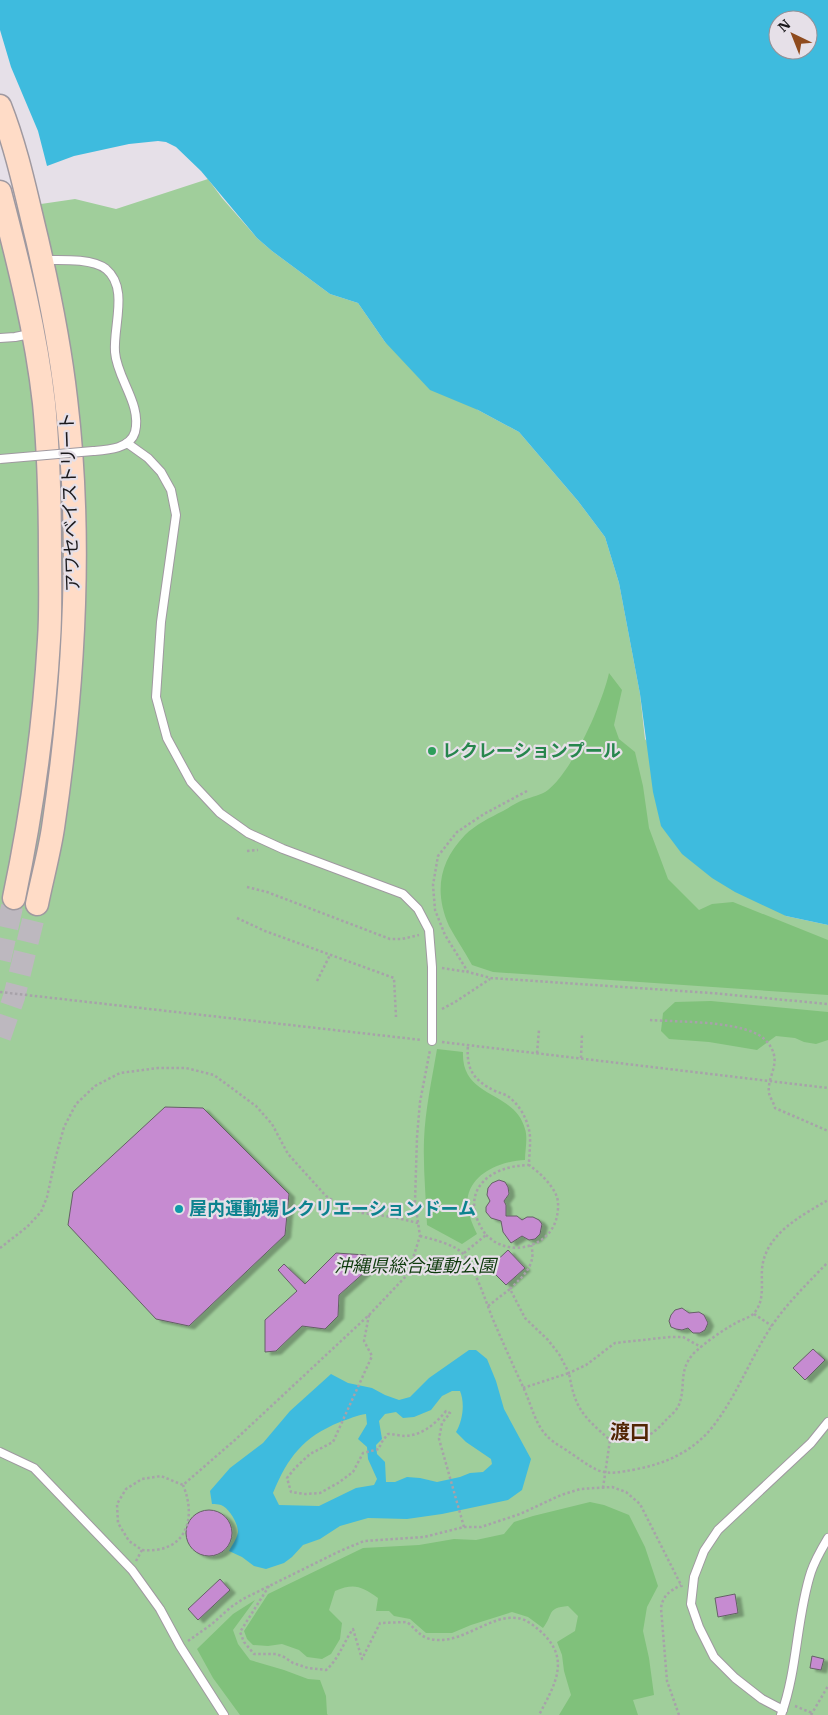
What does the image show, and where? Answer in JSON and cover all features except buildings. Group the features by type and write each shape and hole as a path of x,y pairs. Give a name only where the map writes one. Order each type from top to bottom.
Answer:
{"main road":[{"name":"アワセベイストリート","path":"0,106 18,158 56,328 66,399 74,501 75,572 72,642 62,753 52,830 37,904"},
{"name":"アワセベイストリート","path":"0,192 17,258 44,402 50,499 49,638 38,760 29,829 14,898"}],"lane":[{"path":"0,459 115,449 127,443 135,433 136,413 120,375 115,354 115,329 119,294 115,280 106,269 95,262 42,260"},
{"path":"0,338 32,333"},
{"path":"127,443 148,458 161,472 170,490 176,515 161,622 156,697 166,738 191,782 220,812 248,833 283,849 403,894 418,909 429,930 432,968 432,1041"},
{"path":"828,1422 811,1443 718,1530 704,1551 694,1577 691,1604 699,1627 714,1657 735,1678 762,1699 783,1709 793,1668 811,1571 828,1538"},
{"path":"0,1452 34,1468 132,1570 160,1609 180,1646 224,1715"}],"path":[{"path":"468,972 445,935 435,910 433,885 438,856 456,832 484,814 527,791"},
{"path":"247,851 264,849"},
{"path":"247,887 267,892 390,939 402,939 421,935"},
{"path":"236,918 264,931 394,978 396,1017"},
{"path":"420,929 422,941"},
{"path":"317,981 330,955"},
{"path":"432,968 447,968 491,978 711,993 828,1004"},
{"path":"432,1014 455,1002 491,978"},
{"path":"0,992 828,1088"},
{"path":"650,1020 741,1028 758,1034 768,1042 774,1055 774,1067 769,1093 775,1108 828,1131"},
{"path":"537,1053 539,1030"},
{"path":"581,1058 582,1034"},
{"path":"183,1486 370,1314 408,1274 420,1236 415,1202 417,1137 420,1102 432,1041"},
{"path":"468,1045 467,1059 472,1073 480,1082 508,1096 520,1108 529,1127 529,1165"},
{"path":"0,1248 27,1227 41,1212 47,1197 64,1127 76,1104 95,1086 120,1073 158,1068 186,1068 214,1075 256,1106 272,1124 288,1154 326,1196 340,1205 362,1213 393,1217 418,1223"},
{"path":"516,1165 529,1165 548,1182 557,1197 558,1211 554,1227 543,1240 520,1248 497,1244 486,1235 478,1224 475,1213 474,1200 478,1186 487,1177 501,1170 516,1165"},
{"path":"510,1289 525,1318 548,1340 559,1354 569,1373 573,1394 582,1413 610,1440 630,1441 644,1438 657,1431 678,1406 686,1363 700,1347 724,1330 754,1314 760,1303 763,1285 762,1268 767,1250 780,1232 796,1219 828,1200"},
{"path":"464,1253 486,1235"},
{"path":"420,1236 448,1244 464,1253 480,1285 537,1421 547,1436 596,1470 606,1473 616,1473 669,1460 691,1448 702,1438 723,1413 772,1326 828,1262"},
{"path":"488,1306 510,1289 528,1270 534,1255 531,1245"},
{"path":"370,1314 364,1341 372,1356 333,1442 310,1454 287,1478 291,1492 305,1494 320,1493 338,1483 352,1472 363,1453 379,1449 388,1434 403,1436 425,1431 437,1422 446,1411 450,1413 442,1423 439,1439 464,1527"},
{"path":"754,1314 772,1326"},
{"path":"524,1388 586,1366 615,1343 683,1337 700,1347"},
{"path":"603,1488 610,1440"},
{"path":"161,1476 183,1486 190,1508 188,1523 182,1537 171,1547 155,1551 142,1550 128,1541 118,1523 117,1504 126,1489 142,1478 161,1476"},
{"path":"180,1646 212,1624 231,1607 340,1551 364,1541 424,1537 464,1527 482,1527 520,1514 561,1495 580,1489 612,1487 626,1492 640,1504 691,1604"},
{"path":"132,1570 142,1550"},
{"path":"679,1715 667,1682 661,1608 662,1600 669,1591 681,1585"},
{"path":"270,1586 240,1632 244,1642 254,1654 276,1654 308,1668 326,1670 332,1665 353,1629 362,1659 380,1623 407,1622 422,1636 439,1640 453,1638 499,1620 516,1618 530,1623 550,1641 556,1653 559,1668 556,1683 539,1715"},
{"path":"783,1709 812,1714 828,1686"}],"green space":[{"name":"沖縄県総合運動公園","path":"208,179 257,238 272,251 330,294 358,303 385,342 478,410 519,432 578,501 605,537 619,583 640,694 645,739 786,916 828,925 828,1715 0,1715 0,210 75,199 116,209"},
{"path":"609,673 622,690 614,725 619,739 635,752 643,786 649,828 668,879 699,910 712,904 733,902 828,940 828,995 493,972 472,965 449,926 444,913 441,889 442,878 449,856 456,845 473,828 518,802 546,792 558,781 585,736 600,702"},
{"path":"711,1001 828,1012 828,1040 816,1044 795,1038 776,1036 757,1050 709,1042 669,1039 661,1031 663,1013 675,1002"},
{"path":"437,1049 463,1052 465,1067 470,1078 479,1087 511,1107 519,1116 526,1133 525,1160 499,1165 490,1169 476,1180 471,1187 467,1205 477,1234 462,1244 427,1225 424,1140 429,1094"},
{"path":"590,1502 604,1505 629,1515 645,1547 658,1586 647,1607 643,1631 654,1695 633,1700 638,1715 559,1715 571,1695 564,1671 562,1655 557,1642 575,1631 578,1616 568,1606 553,1610 543,1628 528,1617 512,1612 452,1633 426,1633 410,1619 394,1616 389,1611 376,1611 378,1598 362,1588 347,1587 335,1591 329,1610 342,1623 340,1639 331,1654 322,1659 307,1657 299,1650 282,1644 268,1646 253,1645 247,1639 244,1631 268,1594 363,1548 419,1545 454,1539 476,1540 504,1534 514,1522"},
{"path":"255,1600 233,1630 238,1644 250,1660 308,1679 320,1680 326,1696 328,1715 240,1715 213,1678 197,1649 233,1614"}],"water":[{"path":"0,0 828,0 828,925 786,916 735,892 712,878 682,854 661,826 653,792 640,694 619,583 605,537 578,501 519,432 478,410 430,390 385,342 358,303 330,294 272,251 257,238 201,171 176,147 166,142 158,141 129,144 74,156 47,166 38,131 11,67 0,30"},
{"path":"469,1350 476,1350 487,1359 504,1409 531,1459 522,1490 508,1500 442,1514 407,1519 368,1518 340,1526 320,1539 303,1545 284,1563 266,1569 254,1566 242,1557 229,1551 236,1540 238,1532 235,1520 224,1507 212,1504 210,1491 230,1468 263,1443 290,1411 331,1374 348,1383 372,1388 399,1400 410,1397 429,1378","holes":["452,1391 460,1391 463,1406 462,1417 456,1432 466,1442 491,1459 492,1464 483,1472 470,1473 437,1482 407,1477 395,1482 386,1482 385,1462 377,1454 376,1445 382,1439 379,1421 385,1414 396,1412 403,1418 414,1417 431,1410 442,1396","366,1414 367,1424 358,1439 367,1447 368,1459 377,1479 374,1485 356,1488 319,1506 279,1505 273,1493 285,1469 298,1450 316,1434 327,1428 353,1417"]}],"tunnel":[{"path":"0,960 14,898"},
{"path":"0,1037 14,997 37,904"}],"place":[{"name":"レクレーションプール","path":"432,751"},
{"name":"屋内運動場レクリエーションドーム","path":"179,1209"}],"district":[{"name":"渡口","path":"630,1432"}]}
